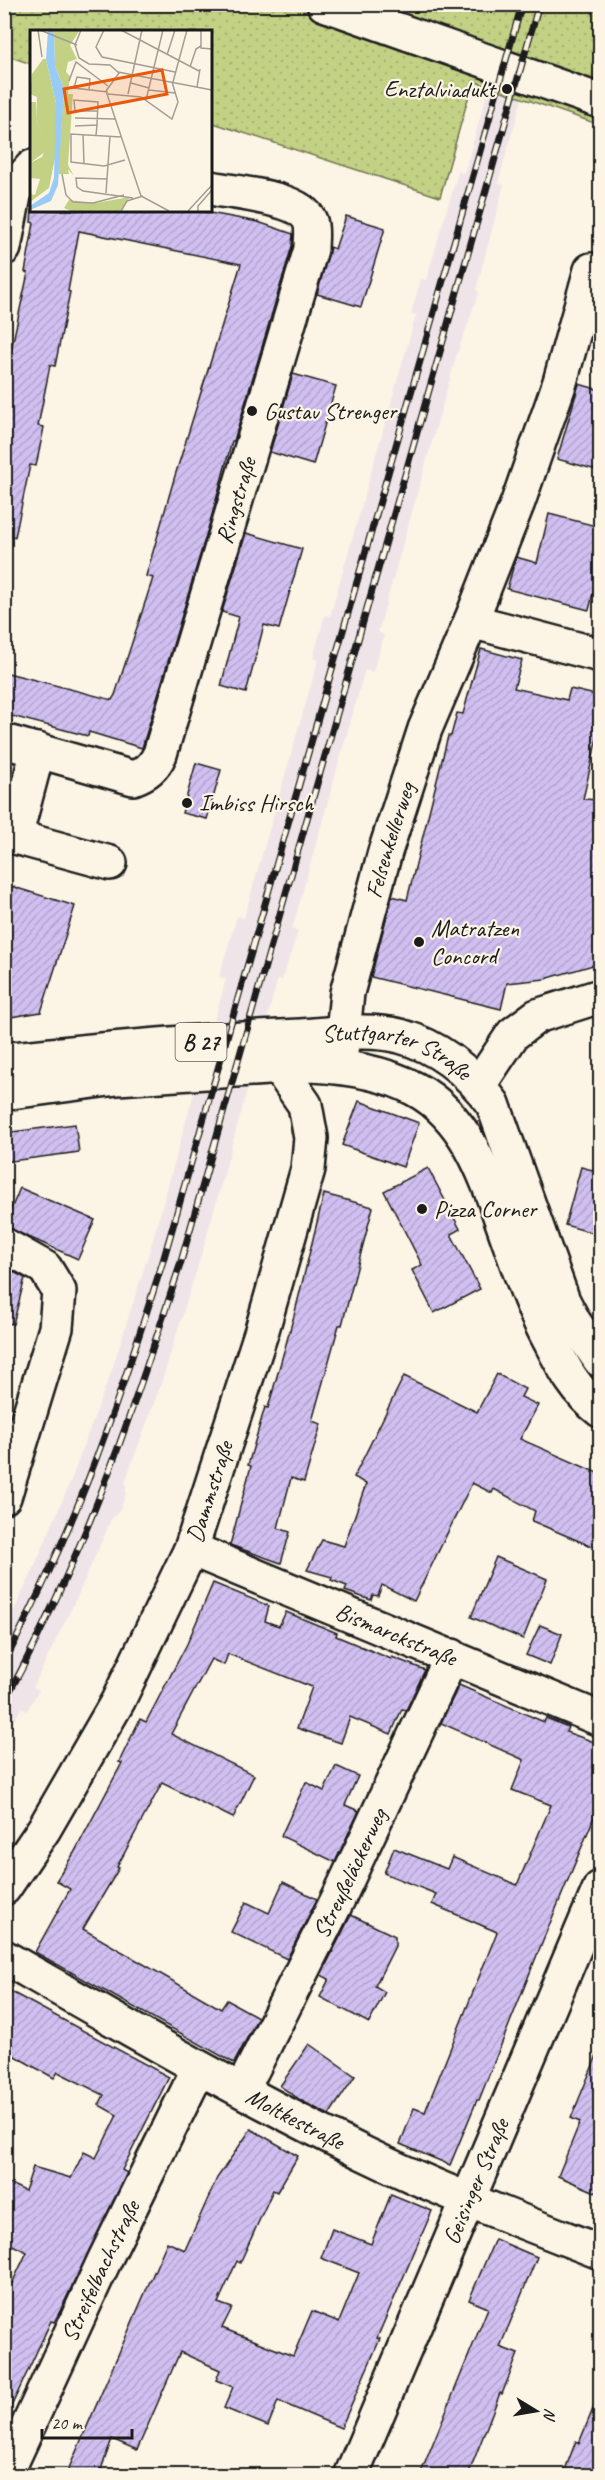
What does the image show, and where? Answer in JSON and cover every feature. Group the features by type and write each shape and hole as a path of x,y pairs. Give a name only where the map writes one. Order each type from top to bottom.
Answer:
{"street":[{"path":"324,4 600,101"},
{"path":"4,248 16,185 30,169"},
{"name":"Ringstraße","path":"38,750 133,778 146,773 155,764 160,754 310,249 312,224 304,211 288,203 212,188"},
{"name":"Felsenkellerweg","path":"340,1067 347,993 385,852 425,729 518,502 560,382 591,270 600,274"},
{"path":"471,621 600,655"},
{"path":"4,741 38,750 15,837 110,863"},
{"path":"479,1085 513,1034 537,1016 600,996"},
{"name":"Stuttgarter Straße","path":"4,1060 251,1038 342,1034 382,1034 411,1040 436,1050 456,1063 479,1085 493,1104 563,1301 580,1332 600,1360"},
{"name":"Stuttgarter Straße","path":"4,1092 117,1078 278,1066 340,1067 388,1078 415,1089 437,1104 456,1124 474,1151 542,1328 570,1380 598,1410"},
{"name":"Dammstraße","path":"4,1888 44,1829 118,1701 191,1549 262,1330 308,1169 311,1138 304,1105 278,1066"},
{"path":"4,1245 45,1268 59,1291 56,1328 4,1497"},
{"name":"Bismarckstraße","path":"191,1549 600,1719"},
{"name":"Streußeläckerweg","path":"242,2090 339,1897 452,1656"},
{"name":"Geisinger Straße","path":"351,2475 600,1888"},
{"name":"Moltkestraße","path":"4,1957 199,2068 365,2154 467,2199 600,2252"},
{"name":"Streifelbachstraße","path":"5,2475 100,2270 199,2068"}],"shaded area":[{"path":"513,5 549,5 498,183 504,185 476,290 479,292 457,354 378,632 384,635 373,672 365,670 292,929 298,931 282,980 278,979 203,1250 161,1384 126,1479 126,1493 120,1510 111,1520 78,1595 33,1687 39,1690 27,1711 21,1708 5,1737 5,1628 31,1575 71,1480 112,1369 149,1253 226,979 219,977 237,916 244,918 318,660 313,658 325,615 330,616 416,315 411,313 421,279 426,280 458,172 464,173"}],"green space":[{"path":"5,5 581,5 600,13 600,125 473,81 440,197 212,123 212,30 30,30 30,64 5,55"}],"building":[{"path":"32,212 205,212 258,222 293,234 292,246 142,748 89,732 88,736 4,714 4,672 112,700 115,695 153,578 146,576 174,479 241,264 79,231 68,291 70,292 55,366 50,365 38,426 44,427 36,466 30,465 15,537 4,535 4,382 28,273 25,272 34,223 31,222"},
{"path":"346,216 385,228 361,307 317,294 330,247 335,249"},
{"path":"293,374 336,386 313,465 270,452"},
{"path":"579,384 600,390 600,471 557,459"},
{"path":"549,514 600,527 600,566 589,610 507,589 516,557 537,563"},
{"path":"246,533 302,549 279,629 264,625 246,693 221,686 239,617 222,612"},
{"path":"481,649 522,660 514,688 567,700 570,689 600,696 600,725 583,799 600,800 600,963 545,979 507,983 501,1009 371,977 392,896 407,900 448,736 451,736 457,713 463,714"},
{"path":"196,763 221,770 207,819 182,813"},
{"path":"4,884 75,906 41,1012 4,1018"},
{"path":"359,1101 419,1123 403,1167 342,1145"},
{"path":"75,1124 79,1152 4,1162 4,1133"},
{"path":"581,1167 600,1172 600,1235 565,1225"},
{"path":"428,1168 460,1229 451,1234 480,1289 434,1313 412,1270 422,1265 384,1191"},
{"path":"20,1188 95,1220 78,1259 4,1226"},
{"path":"324,1194 373,1207 342,1325 339,1325 312,1421 321,1424 304,1482 291,1478 278,1528 290,1532 281,1563 230,1545 251,1466 248,1465 265,1407 268,1408 295,1312"},
{"path":"4,1267 25,1278 13,1324 4,1323"},
{"path":"497,1374 525,1389 521,1397 538,1405 520,1439 600,1474 600,1550 532,1521 535,1511 494,1489 492,1493 472,1483 414,1601 382,1585 378,1596 373,1595 371,1600 345,1591 347,1586 331,1580 332,1577 307,1570 322,1540 344,1546 366,1484 354,1477 404,1376 477,1412"},
{"path":"496,1557 547,1579 523,1639 471,1617"},
{"path":"213,1583 269,1606 265,1621 279,1626 286,1612 391,1659 392,1657 425,1670 406,1710 402,1709 391,1734 350,1717 341,1743 297,1728 312,1687 228,1654 224,1665 211,1659 171,1734 254,1775 233,1818 162,1783 117,1867 119,1868 83,1929 221,2009 227,2000 258,2017 234,2063 35,1952 70,1889 56,1881 74,1853 122,1763 119,1762 140,1719 146,1722 187,1644"},
{"path":"540,1625 562,1634 550,1665 526,1655"},
{"path":"459,1685 544,1722 546,1718 568,1727 566,1732 600,1744 600,1803 479,2100 477,2100 450,2165 400,2144 414,2108 425,2112 497,1932 432,1904 436,1894 384,1873 394,1848 447,1869 452,1857 517,1885 551,1805 512,1790 524,1760 441,1723"},
{"path":"336,1766 358,1776 345,1805 359,1811 335,1862 281,1836 306,1782 324,1791"},
{"path":"283,1882 317,1899 287,1959 231,1932 246,1902 269,1913"},
{"path":"351,1915 395,1936 395,1946 375,1986 385,1992 369,2023 320,1997 329,1979 321,1975"},
{"path":"4,1988 169,2077 122,2170 127,2173 60,2311 54,2322 51,2321 4,2422 4,2300 27,2252 4,2241 4,2181 25,2191 33,2167 71,2178 84,2152 96,2158 117,2115 99,2105 104,2095 58,2072 54,2078 4,2050"},
{"path":"309,2044 355,2076 329,2115 280,2086"},
{"path":"600,2048 600,2194 558,2176 580,2122 571,2118"},
{"path":"251,2129 298,2156 277,2192 273,2190 240,2263 237,2261 218,2303 232,2308 222,2328 293,2356 312,2311 339,2322 359,2273 321,2258 332,2229 371,2244 391,2194 432,2211 341,2428 278,2401 268,2426 224,2408 233,2387 216,2380 220,2370 180,2352 137,2450 112,2439 99,2475 66,2475 167,2242 185,2250 217,2178"},
{"path":"495,2239 537,2257 500,2347 518,2354 468,2475 420,2475 488,2308 469,2300"},
{"path":"600,2392 600,2475 563,2475 576,2441 579,2443"}],"railway":[{"path":"4,1663 47,1575 86,1485 117,1401 163,1261 522,4"},
{"path":"4,1701 63,1584 82,1540 134,1404 180,1265 539,4"}],"place":[{"name":"Enztalviadukt","path":"507,89"},
{"name":"Gustav Strenger","path":"252,411"},
{"name":"Imbiss Hirsch","path":"187,803"},
{"name":"Matratzen Concord","path":"419,942"},
{"name":"Pizza Corner","path":"422,1209"}]}
